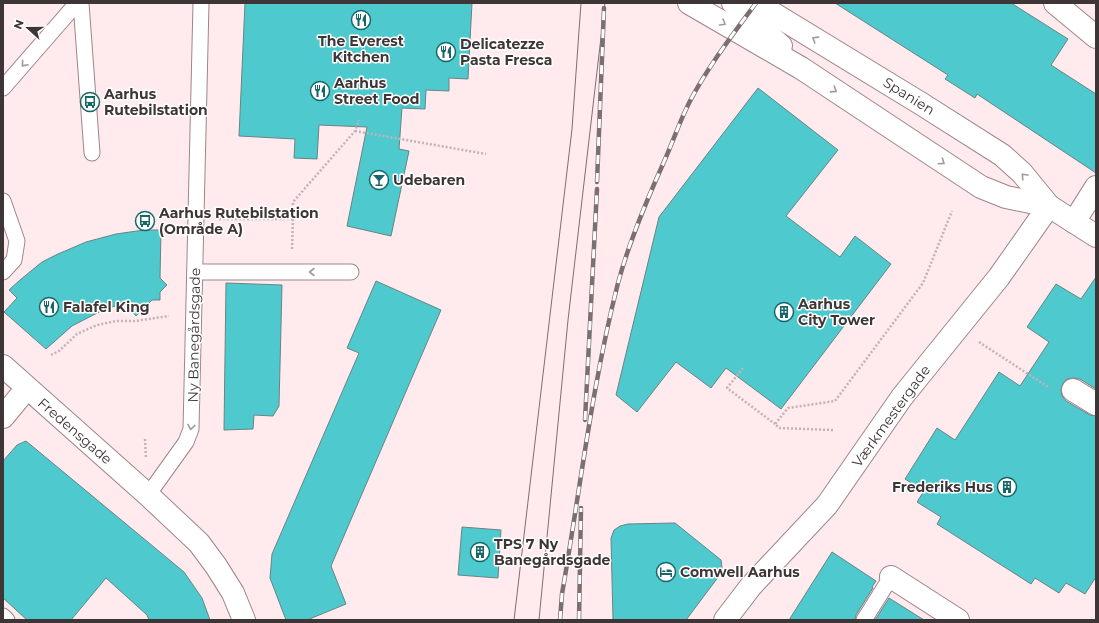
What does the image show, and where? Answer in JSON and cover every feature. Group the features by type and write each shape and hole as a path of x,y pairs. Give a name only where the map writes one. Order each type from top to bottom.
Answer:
{"street":[{"name":"Spanien","path":"689,3 801,68 981,187 1006,197 1049,206"},
{"name":"Spanien","path":"732,3 771,36 801,68"},
{"name":"Spanien","path":"756,3 1002,155 1022,173 1049,206 1096,236"},
{"path":"1055,3 1096,37"},
{"path":"1074,222 1096,187"},
{"name":"Værkmestergade","path":"725,620 751,586 827,505 902,397 999,277 1049,206"},
{"name":"Fredensgade","path":"3,366 148,495"},
{"path":"3,417 28,388"},
{"path":"1073,390 1096,404"},
{"path":"148,495 199,543 234,593 244,620"},
{"path":"892,577 958,620"}],"lane":[{"path":"3,88 77,3"},
{"path":"81,3 92,153"},
{"name":"Ny Banegårdsgade","path":"148,495 186,442 192,429 201,3"},
{"path":"3,201 17,242 14,260 3,272"},
{"path":"195,272 352,272"},
{"path":"864,620 892,577"},
{"path":"3,616 7,620"}],"path":[{"path":"291,272 293,202 355,131 359,120"},
{"path":"355,131 486,154"},
{"path":"775,424 788,408 835,401 923,283 952,211"},
{"path":"196,218 293,219"},
{"path":"51,355 59,351 77,334 97,325 116,321 135,321 169,316"},
{"path":"958,329 1031,376"},
{"path":"743,368 727,388 779,428 833,430"}],"building":[{"path":"245,3 472,3 468,79 449,78 449,91 426,90 425,109 402,108 399,149 409,151 391,236 347,226 367,127 319,125 317,159 294,158 295,139 239,136"},
{"path":"835,3 1011,3 1068,39 1051,65 1096,94 1096,173 977,94 975,98 945,79 948,75"},
{"path":"758,88 838,150 786,216 840,257 855,236 891,264 781,409 726,368 711,388 676,362 637,412 616,395 659,217"},
{"path":"144,230 161,230 160,278 167,285 160,292 160,300 152,300 136,316 124,303 103,310 72,326 46,349 4,312 17,298 9,290 42,262 86,242 116,234"},
{"name":"Frederiks Hus","path":"1096,277 1096,389 1080,379 1073,378 1067,379 1063,383 1061,390 1062,396 1066,401 1090,415 1096,416 1096,577 1085,594 1066,583 1059,593 1035,578 1031,584 937,524 941,517 917,502 924,491 905,479 937,428 955,440 999,372 1020,386 1049,342 1027,327 1056,284 1081,299"},
{"path":"376,281 441,310 331,566 346,604 307,620 286,620 270,578 272,554 359,353 347,348"},
{"path":"226,283 282,285 279,406 273,416 254,415 253,429 224,430"},
{"path":"26,441 184,572 202,598 210,620 149,620 147,615 106,578 71,620 27,620 3,598 3,461 17,445"},
{"name":"Comwell Aarhus","path":"675,523 721,560 722,568 719,576 686,620 613,620 611,538 614,530 620,526 628,524"},
{"name":"TPS 7 Ny Banegårdsgade","path":"462,527 501,530 498,578 458,575"},
{"path":"832,552 876,581 856,615 855,620 789,620"},
{"path":"889,598 924,620 875,620"}],"tram line":[{"path":"514,620 572,129 581,3"},
{"path":"539,620 568,320 605,3"}],"railway":[{"path":"560,620 562,594 594,399 609,321 622,268 644,208 689,103 712,64 756,3"},
{"path":"597,182 604,8"},
{"path":"585,420 597,189"},
{"path":"579,620 581,508"}],"place":[{"name":"The Everest Kitchen","path":"361,20"},
{"name":"Delicatezze Pasta Fresca","path":"446,52"},
{"name":"Aarhus Street Food","path":"320,91"},
{"name":"Aarhus Rutebilstation","path":"90,102"},
{"name":"Udebaren","path":"379,180"},
{"name":"Aarhus Rutebilstation (Område A)","path":"145,221"},
{"name":"Falafel King","path":"49,307"},
{"name":"Aarhus City Tower","path":"784,312"},
{"name":"Frederiks Hus","path":"1007,487"},
{"name":"TPS 7 Ny Banegårdsgade","path":"480,552"},
{"name":"Comwell Aarhus","path":"666,572"}]}
